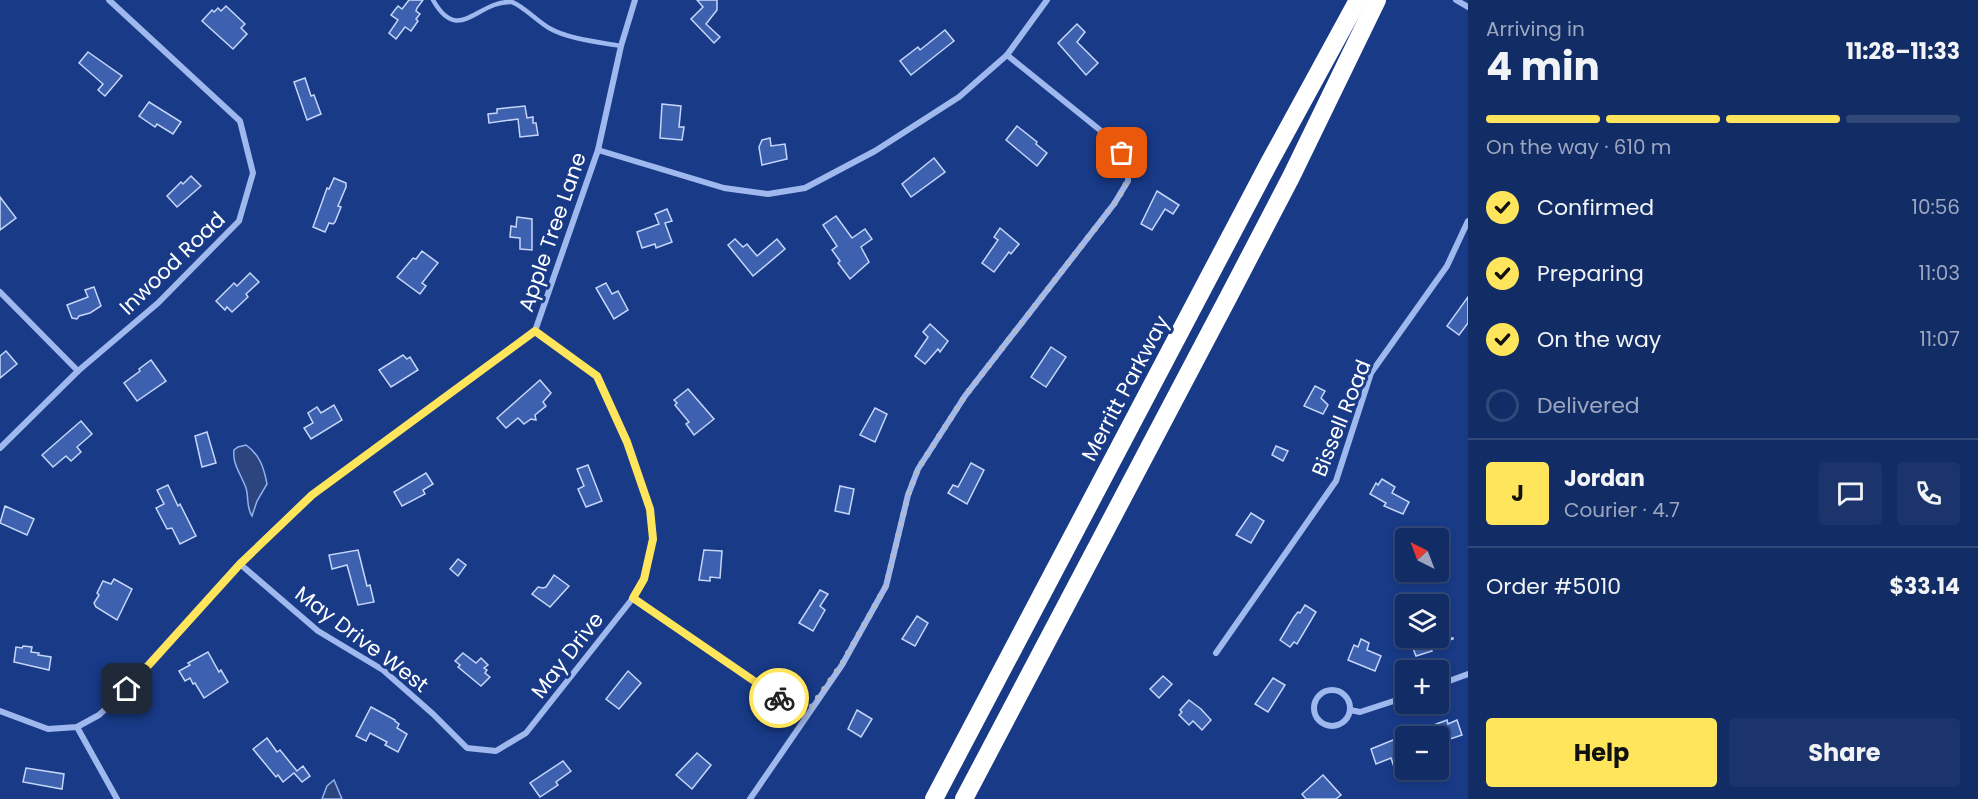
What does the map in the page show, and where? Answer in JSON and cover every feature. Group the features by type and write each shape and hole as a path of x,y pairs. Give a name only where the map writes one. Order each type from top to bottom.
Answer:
{"highway":[{"name":"Merritt Parkway","path":"934,799 1257,184 1358,0"},
{"path":"964,799 1291,177 1377,0"}],"street":[{"name":"Inwood Road","path":"0,448 78,371 158,303 239,221 253,173 240,121 109,0"},
{"name":"Apple Tree Lane","path":"0,711 48,729 77,727 99,715 127,689 240,564 312,495 535,331 598,150 621,46 635,0"},
{"path":"598,150 724,189 768,194 805,188 875,151 959,97 1007,55 1047,0"},
{"path":"1456,0 1468,7"},
{"path":"750,799 842,664 886,586 908,495 918,469 965,396 1114,204 1128,182 1128,164 1116,143 1007,55"},
{"name":"Bissell Road","path":"1216,653 1336,481 1371,373 1447,266 1468,221"},
{"path":"0,292 78,371"},
{"name":"May Drive","path":"526,733 633,598 644,579 653,539 650,509 627,442 597,376 535,331"},
{"name":"May Drive West","path":"240,564 318,631 383,670 467,748 496,751 526,733"},
{"path":"633,598 805,716"},
{"path":"1449,681 1468,674"},
{"path":"1333,690 1345,695 1350,704 1350,710 1347,718 1341,724 1329,726 1317,718 1315,705 1321,694 1333,690"},
{"path":"1350,710 1360,712 1395,701"},
{"path":"77,727 117,799"}],"lane":[{"path":"433,0 440,13 451,20 459,20 487,6 512,2 552,30 621,46"}],"water":[{"path":"246,445 261,462 267,484 257,501 252,516 246,488 234,455 234,450"},
{"path":"334,780 342,799 322,799 327,786"}],"building":[{"path":"409,0 423,0 416,11 420,14 416,19 418,21 411,31 405,27 396,39 389,33 398,20 391,15 398,6 402,9"},
{"path":"697,0 717,0 717,10 706,24 720,37 714,43 691,19 703,7"},
{"path":"226,6 245,24 241,28 247,34 233,49 202,21 212,10 214,12 218,8 221,11"},
{"path":"1077,24 1085,32 1077,42 1098,63 1086,75 1058,43"},
{"path":"945,30 954,41 911,75 900,61 918,47 920,50"},
{"path":"88,52 122,76 105,96 98,90 103,84 79,63"},
{"path":"305,78 311,96 314,95 321,114 307,120 294,82"},
{"path":"149,102 181,122 173,134 157,124 155,127 139,116"},
{"path":"662,104 681,106 679,127 684,127 682,140 660,138"},
{"path":"525,106 527,118 533,117 533,123 536,123 538,135 520,137 518,119 489,123 488,114 497,113 497,109"},
{"path":"1017,126 1047,153 1037,166 1006,140"},
{"path":"770,138 771,146 785,144 787,159 762,165 759,147 762,140"},
{"path":"934,158 945,172 911,197 902,184"},
{"path":"191,176 201,186 177,207 167,196"},
{"path":"334,178 346,183 346,187 338,206 341,207 335,222 329,223 325,232 313,227 327,188 329,189"},
{"path":"1157,191 1179,205 1173,214 1165,209 1152,230 1141,224"},
{"path":"0,197 16,218 0,230"},
{"path":"667,209 672,221 665,223 672,242 656,248 655,244 642,248 637,232 659,224 655,214"},
{"path":"836,216 852,238 865,229 872,239 861,247 869,262 850,279 838,263 840,261 832,250 837,246 823,225"},
{"path":"517,217 532,219 532,250 520,249 520,238 510,237 511,226 516,227"},
{"path":"1000,228 1019,244 1011,254 1009,252 994,272 982,263 998,240 994,237"},
{"path":"735,239 743,247 747,244 757,256 777,239 785,249 753,276 728,245"},
{"path":"422,251 438,263 422,283 426,286 420,294 397,277"},
{"path":"250,273 259,282 246,294 248,297 232,312 227,307 225,310 216,301 234,283 237,286"},
{"path":"606,283 612,294 618,291 628,310 614,319 596,288"},
{"path":"94,287 101,306 77,319 72,318 67,305 88,297 85,290"},
{"path":"1468,297 1468,323 1459,335 1447,326"},
{"path":"930,324 948,341 940,352 938,349 925,364 915,356 928,337 923,332"},
{"path":"1051,347 1066,357 1046,387 1031,377"},
{"path":"6,351 17,364 0,378 0,356"},
{"path":"403,355 407,359 410,357 418,370 391,387 379,370"},
{"path":"151,360 166,381 137,401 124,383"},
{"path":"540,380 551,393 543,402 546,406 535,415 536,420 531,419 524,424 518,418 506,428 497,418"},
{"path":"1315,386 1325,391 1321,398 1328,405 1323,414 1304,406"},
{"path":"688,389 714,419 694,435 686,424 689,422 675,405 677,403 674,400"},
{"path":"334,405 342,420 311,439 304,428 313,423 308,413 317,407 321,413"},
{"path":"875,408 887,414 875,442 860,435"},
{"path":"81,421 92,434 77,447 81,452 71,461 66,456 53,467 42,455"},
{"path":"207,432 216,463 202,467 195,436"},
{"path":"1276,446 1288,451 1283,461 1272,455"},
{"path":"971,463 984,470 967,504 948,493 953,485 958,487"},
{"path":"588,465 602,501 586,507 578,489 584,486 577,469"},
{"path":"426,473 433,484 423,490 425,494 402,506 394,492"},
{"path":"1382,479 1395,487 1392,493 1409,502 1403,514 1384,506 1386,503 1370,494 1376,483 1378,485"},
{"path":"168,485 196,536 180,544 172,528 167,529 156,508 164,504 157,490"},
{"path":"840,486 854,489 849,514 835,511"},
{"path":"5,506 34,519 27,535 0,523"},
{"path":"1251,513 1264,521 1251,543 1236,535"},
{"path":"358,550 367,586 370,585 374,602 358,605 347,565 332,569 329,555"},
{"path":"704,550 722,551 720,578 710,577 710,581 699,580"},
{"path":"458,559 466,565 458,576 450,569"},
{"path":"554,575 569,586 550,607 532,594 538,587 546,587"},
{"path":"114,579 132,589 117,620 96,607 94,603 103,581 111,584"},
{"path":"820,590 828,594 820,606 825,610 813,631 799,623"},
{"path":"1305,605 1316,612 1297,644 1294,642 1290,647 1280,640 1294,617"},
{"path":"917,616 928,623 915,646 902,639"},
{"path":"1361,639 1369,643 1367,650 1381,656 1375,671 1348,660 1354,645 1358,647"},
{"path":"23,646 32,647 31,652 39,653 38,655 51,657 49,670 14,662 16,647 22,648"},
{"path":"1413,648 1430,648 1432,651 1416,656"},
{"path":"208,652 219,672 221,670 228,682 204,698 195,683 193,684 190,678 185,681 179,671"},
{"path":"463,653 476,663 481,658 488,665 484,668 487,670 485,673 490,677 481,686 458,667 460,665 455,661"},
{"path":"628,671 641,683 619,709 606,699"},
{"path":"1163,676 1172,684 1159,698 1150,689"},
{"path":"1273,678 1285,685 1268,712 1255,704"},
{"path":"1189,700 1211,720 1202,730 1193,721 1189,725 1179,715 1182,712 1180,710"},
{"path":"371,707 395,720 399,724 397,728 407,734 398,752 385,745 387,742 370,733 366,741 356,736"},
{"path":"857,710 872,719 861,737 848,729"},
{"path":"1447,720 1448,724 1457,720 1462,735 1449,739 1449,726 1431,726"},
{"path":"267,738 277,752 280,750 297,771 303,766 310,776 302,782 294,773 283,782 278,775 276,777 253,749"},
{"path":"1395,739 1395,767 1391,758 1376,764 1371,749"},
{"path":"697,753 711,765 692,789 676,775"},
{"path":"563,761 571,771 556,782 558,785 540,797 530,783"},
{"path":"26,768 64,774 62,789 23,782"},
{"path":"1323,775 1341,795 1336,799 1306,799 1302,794"}],"way so far":[{"path":"779,698 805,716 842,664 886,586 908,495 918,469 965,396 1114,204 1128,182 1128,164 1122,153"}],"route":[{"path":"127,689 240,564 312,495 535,331 597,376 627,442 650,509 653,539 644,579 633,598 779,698"}]}
